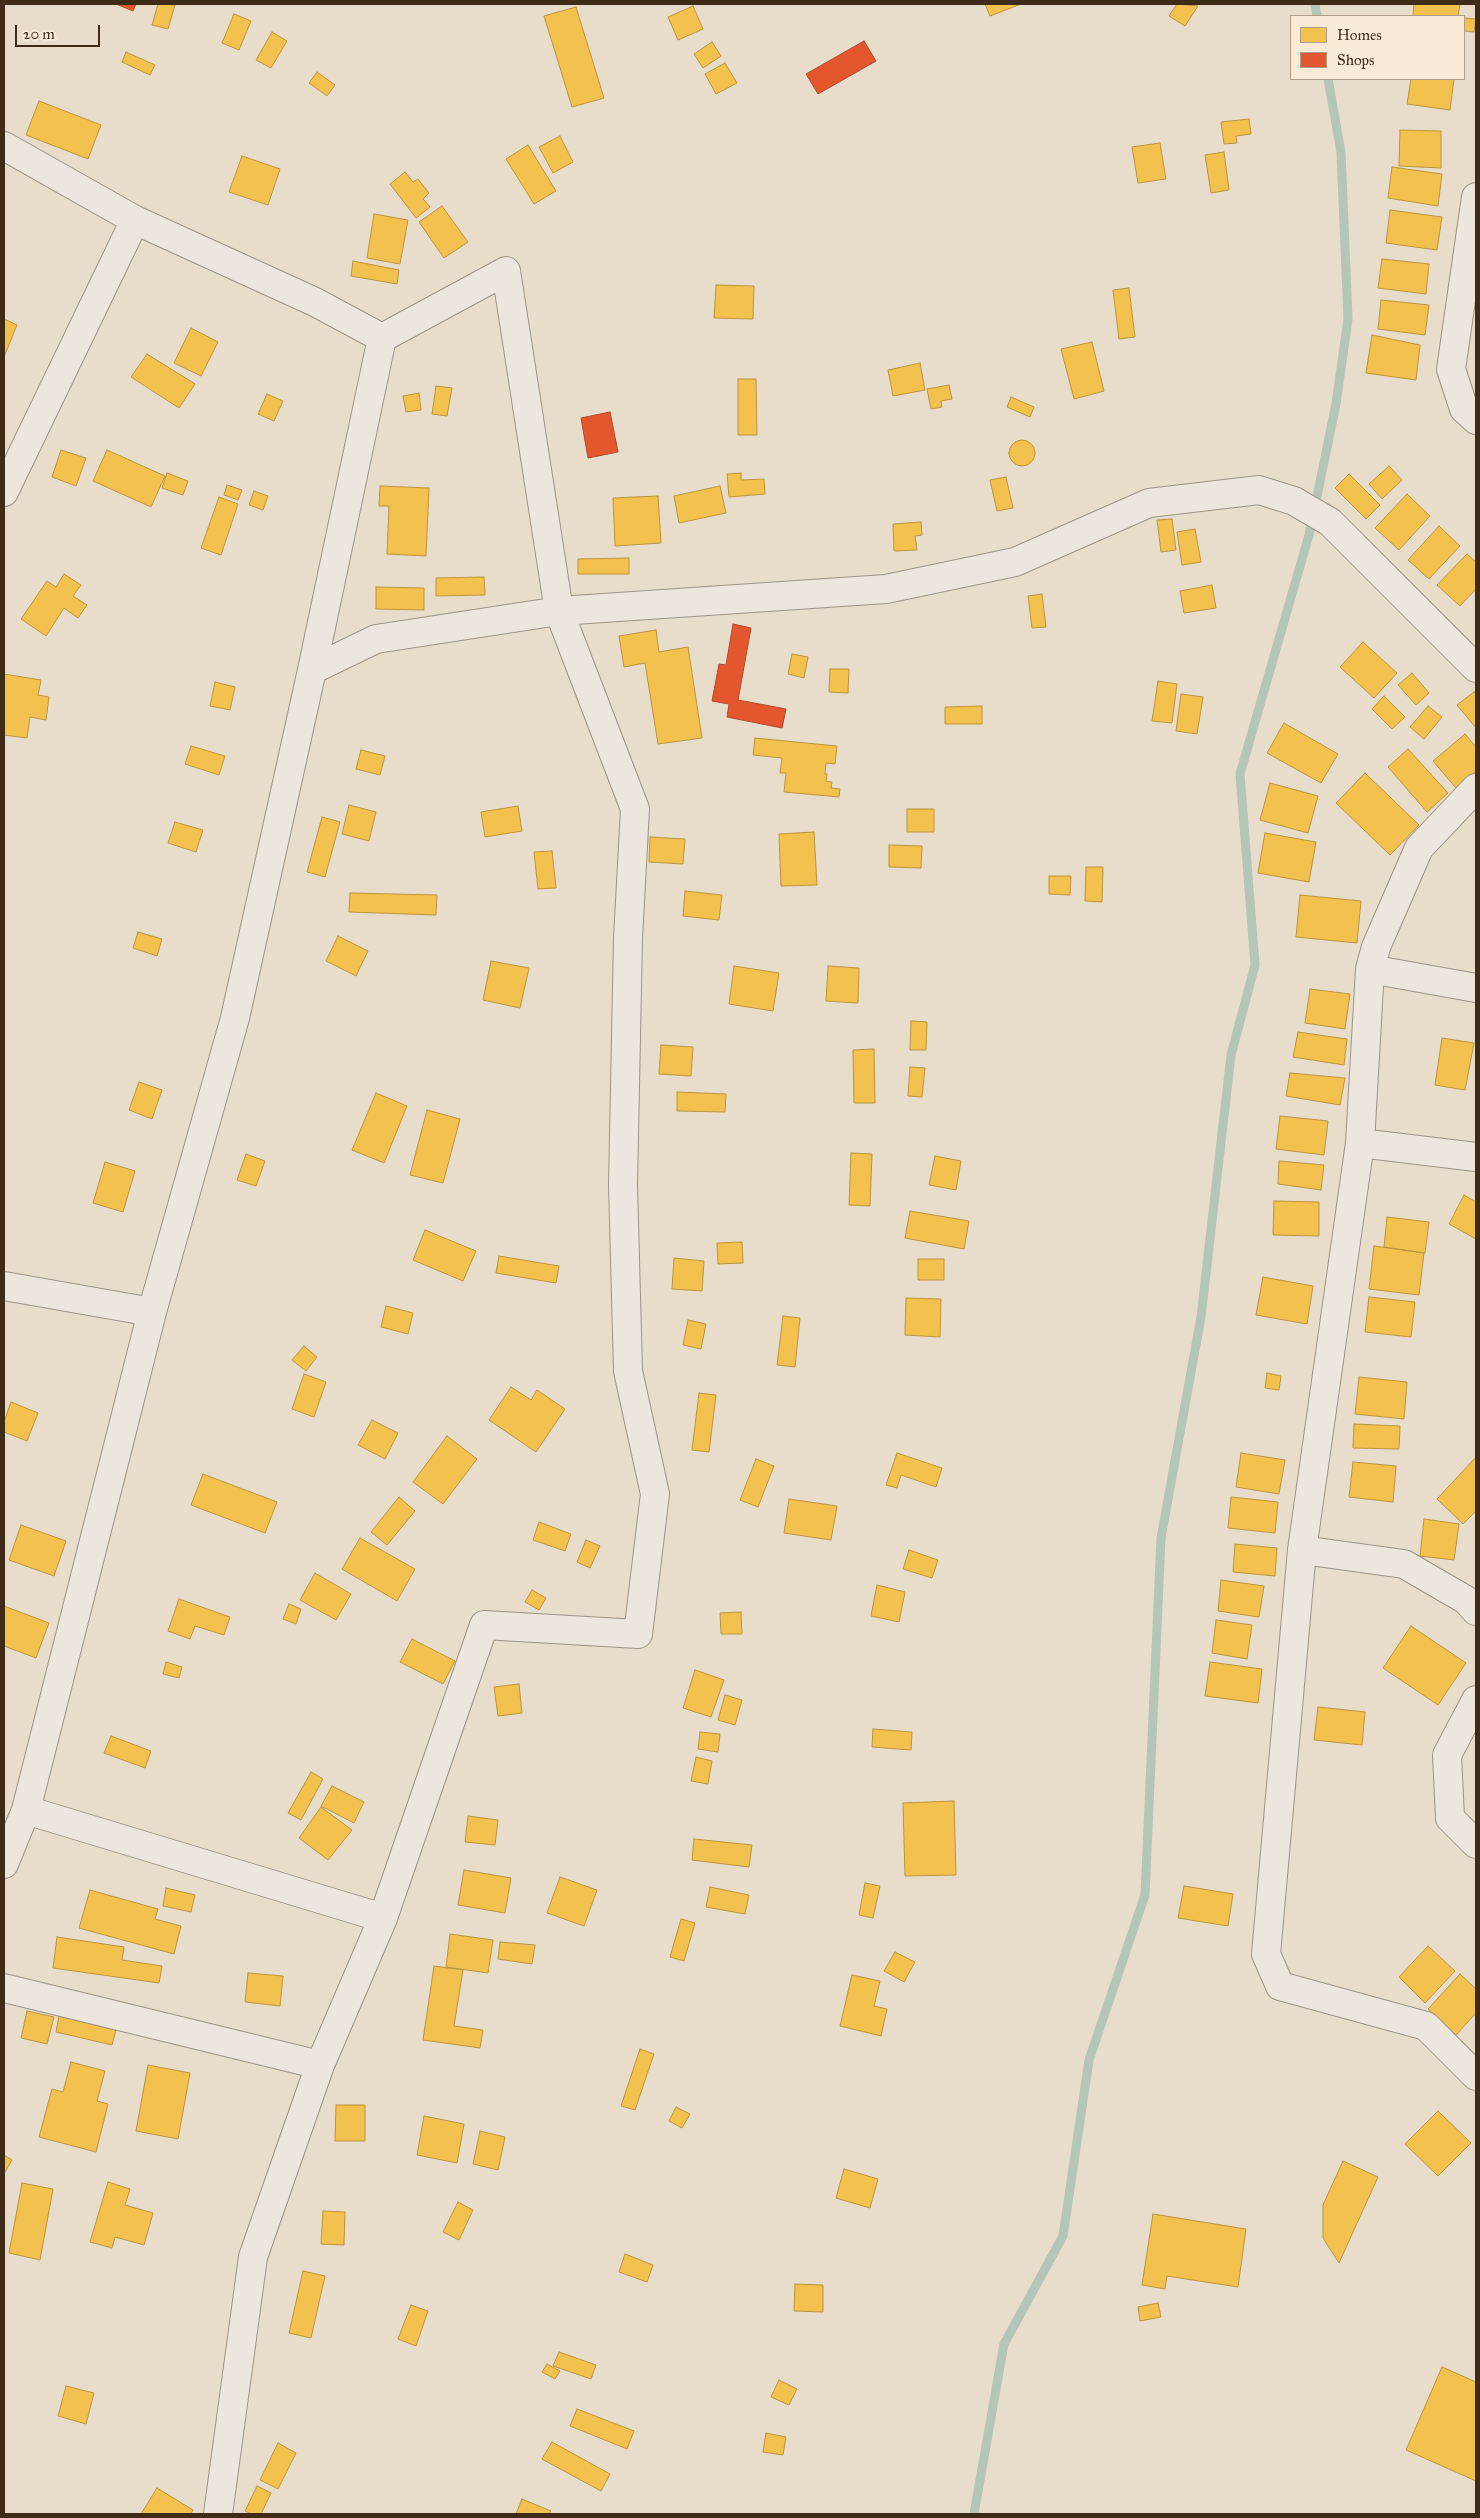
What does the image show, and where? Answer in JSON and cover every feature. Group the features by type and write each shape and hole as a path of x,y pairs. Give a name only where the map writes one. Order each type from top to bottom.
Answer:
{"street":[{"path":"4,146 135,220 315,302 382,338"},
{"path":"1476,197 1451,369 1464,409 1476,420"},
{"path":"4,492 135,220"},
{"path":"4,1864 26,1810 152,1312 235,1018 312,670 382,338 506,271 559,611 635,809 628,938 623,1185 628,1371 655,1494 638,1634 484,1625 383,1918 320,2065 253,2258 218,2514"},
{"path":"312,670 376,639 559,611 886,588 1015,562 1149,503 1259,490 1294,501 1330,522 1476,668"},
{"path":"1476,788 1418,848 1376,947 1370,969 1360,1143 1302,1550 1266,1954 1280,1986 1426,2026 1476,2076"},
{"path":"1370,969 1476,988"},
{"path":"1360,1143 1476,1157"},
{"path":"4,1286 152,1312"},
{"path":"1302,1550 1404,1564 1466,1600 1476,1611"},
{"path":"1476,1700 1447,1755 1450,1818 1476,1844"},
{"path":"26,1810 383,1918"},
{"path":"4,1988 320,2065"}],"building: Homes":[{"path":"158,4 175,5 168,29 152,25"},
{"path":"985,4 1021,4 990,16"},
{"path":"1177,4 1198,6 1185,26 1169,16"},
{"path":"1414,4 1460,4 1458,15 1413,15"},
{"path":"693,6 703,29 678,40 668,17"},
{"path":"576,7 604,98 572,107 544,16"},
{"path":"234,14 251,21 239,50 222,43"},
{"path":"1465,18 1476,19 1474,32 1465,31"},
{"path":"272,32 287,41 271,68 256,60"},
{"path":"712,42 721,56 703,68 694,54"},
{"path":"126,52 155,65 150,75 122,62"},
{"path":"725,63 737,83 716,94 705,74"},
{"path":"317,72 335,85 327,96 309,83"},
{"path":"1411,80 1454,80 1450,110 1407,104"},
{"path":"39,101 101,125 88,159 26,135"},
{"path":"1249,119 1251,134 1236,136 1237,143 1224,144 1221,122"},
{"path":"1400,130 1441,131 1441,168 1399,166"},
{"path":"560,136 573,162 553,173 539,147"},
{"path":"1160,143 1166,179 1138,183 1132,147"},
{"path":"528,145 556,191 534,204 506,159"},
{"path":"1224,152 1229,190 1211,193 1205,155"},
{"path":"242,156 280,169 268,205 229,192"},
{"path":"1392,167 1442,174 1438,206 1388,198"},
{"path":"405,172 413,182 418,179 429,193 423,199 430,207 416,218 390,184"},
{"path":"442,206 468,242 444,258 419,222"},
{"path":"1390,210 1442,217 1437,250 1386,243"},
{"path":"374,214 408,220 400,264 367,258"},
{"path":"1382,259 1429,264 1426,294 1378,288"},
{"path":"353,261 399,270 397,284 351,276"},
{"path":"716,285 754,286 753,319 714,318"},
{"path":"1129,288 1135,337 1119,339 1113,290"},
{"path":"1381,300 1429,305 1425,335 1378,329"},
{"path":"4,319 17,325 4,357"},
{"path":"191,328 218,342 201,376 174,363"},
{"path":"1372,335 1420,345 1416,380 1366,373"},
{"path":"1092,342 1104,391 1074,399 1061,349"},
{"path":"147,354 195,384 179,408 131,377"},
{"path":"920,363 925,390 893,396 888,370"},
{"path":"738,379 756,379 757,435 738,435"},
{"path":"949,385 952,399 941,401 942,407 931,409 927,389"},
{"path":"436,386 452,388 447,416 432,414"},
{"path":"419,393 421,410 406,412 403,396"},
{"path":"267,394 283,401 274,421 258,414"},
{"path":"1011,397 1034,407 1030,417 1007,407"},
{"path":"1022,440 1031,444 1035,453 1031,462 1022,466 1013,462 1009,453 1013,444"},
{"path":"61,450 86,458 76,486 52,477"},
{"path":"107,450 165,476 151,507 93,481"},
{"path":"1389,466 1402,480 1382,499 1369,484"},
{"path":"167,473 188,481 183,495 162,488"},
{"path":"741,473 741,480 764,479 765,494 729,497 727,474"},
{"path":"1349,474 1380,505 1366,519 1335,488"},
{"path":"1006,477 1013,508 997,511 990,480"},
{"path":"227,485 242,490 238,500 224,495"},
{"path":"380,486 429,488 426,556 387,554 389,506 379,506"},
{"path":"720,486 726,513 679,523 674,496"},
{"path":"254,491 268,496 263,510 249,505"},
{"path":"1407,494 1430,516 1399,550 1375,528"},
{"path":"658,496 661,543 615,546 613,498"},
{"path":"219,497 238,504 221,555 201,548"},
{"path":"1172,519 1176,550 1161,552 1157,520"},
{"path":"921,522 922,535 915,536 917,550 894,551 893,524"},
{"path":"1439,526 1460,546 1429,579 1408,560"},
{"path":"1195,529 1201,562 1182,565 1177,532"},
{"path":"1467,554 1476,562 1476,589 1460,606 1437,585"},
{"path":"629,558 629,574 578,574 578,559"},
{"path":"64,574 81,585 73,596 87,605 78,618 64,608 46,636 21,619 47,581 56,587"},
{"path":"484,577 485,595 436,596 436,578"},
{"path":"1212,585 1216,608 1184,613 1180,591"},
{"path":"376,587 424,588 424,610 376,609"},
{"path":"1042,594 1046,627 1032,628 1028,596"},
{"path":"656,630 659,652 688,647 702,738 658,744 645,663 624,667 619,636"},
{"path":"1363,642 1397,673 1374,698 1340,667"},
{"path":"792,654 808,657 804,678 788,674"},
{"path":"830,669 849,669 848,693 829,692"},
{"path":"1412,673 1429,693 1416,705 1398,685"},
{"path":"4,674 41,680 38,695 49,697 46,720 30,717 27,738 4,735"},
{"path":"1158,681 1177,684 1172,723 1152,721"},
{"path":"215,682 235,687 230,710 210,706"},
{"path":"1474,692 1476,694 1476,728 1457,705"},
{"path":"1181,694 1203,697 1197,734 1176,731"},
{"path":"1384,696 1405,717 1392,729 1372,709"},
{"path":"982,706 982,724 945,724 945,707"},
{"path":"1428,706 1442,717 1424,739 1410,727"},
{"path":"1284,723 1338,754 1321,783 1267,753"},
{"path":"1465,734 1476,747 1476,771 1456,788 1433,761"},
{"path":"755,738 837,746 835,764 826,763 825,774 827,774 826,781 832,782 831,788 840,789 839,797 784,792 786,773 780,773 782,758 753,755"},
{"path":"191,746 225,756 219,775 185,764"},
{"path":"1408,749 1448,793 1427,812 1388,767"},
{"path":"361,750 385,756 380,775 356,769"},
{"path":"1365,773 1419,825 1390,855 1336,803"},
{"path":"1270,783 1318,796 1308,833 1260,820"},
{"path":"349,805 376,812 369,841 342,834"},
{"path":"518,806 522,831 485,837 481,812"},
{"path":"907,809 934,809 934,832 907,832"},
{"path":"322,817 340,822 325,877 307,872"},
{"path":"175,822 203,830 196,852 168,843"},
{"path":"814,832 817,885 781,886 779,834"},
{"path":"1265,833 1316,842 1309,882 1258,873"},
{"path":"650,837 685,839 683,864 649,862"},
{"path":"889,845 922,846 921,868 889,867"},
{"path":"552,851 556,888 538,889 534,852"},
{"path":"1086,867 1103,867 1102,902 1085,901"},
{"path":"1049,876 1071,876 1070,895 1049,894"},
{"path":"685,891 722,895 719,920 683,916"},
{"path":"350,893 437,895 436,915 349,912"},
{"path":"1300,895 1361,901 1357,943 1296,937"},
{"path":"138,932 162,939 157,956 133,948"},
{"path":"338,936 368,951 356,976 326,961"},
{"path":"491,961 529,968 520,1008 483,1000"},
{"path":"734,966 779,973 773,1011 729,1004"},
{"path":"828,966 859,968 858,1003 826,1001"},
{"path":"1310,989 1350,994 1345,1029 1305,1023"},
{"path":"911,1021 927,1022 926,1050 910,1050"},
{"path":"1298,1032 1347,1039 1344,1065 1293,1057"},
{"path":"1442,1038 1474,1043 1465,1090 1435,1085"},
{"path":"661,1045 693,1047 691,1076 659,1074"},
{"path":"874,1049 875,1103 854,1103 853,1050"},
{"path":"910,1067 925,1068 922,1097 908,1096"},
{"path":"1290,1073 1345,1078 1340,1105 1286,1096"},
{"path":"139,1082 162,1090 152,1119 129,1110"},
{"path":"677,1092 726,1094 725,1112 677,1111"},
{"path":"376,1093 407,1106 384,1163 352,1150"},
{"path":"427,1110 460,1119 443,1183 410,1175"},
{"path":"1280,1116 1328,1121 1324,1155 1276,1149"},
{"path":"851,1153 872,1154 870,1206 849,1205"},
{"path":"246,1154 265,1161 256,1186 237,1180"},
{"path":"935,1156 961,1161 956,1190 929,1185"},
{"path":"1279,1161 1324,1165 1321,1190 1278,1184"},
{"path":"105,1162 135,1171 123,1212 93,1203"},
{"path":"1464,1195 1476,1202 1476,1239 1449,1224"},
{"path":"1274,1201 1319,1202 1319,1236 1273,1235"},
{"path":"910,1211 969,1221 964,1249 905,1238"},
{"path":"1387,1217 1429,1222 1425,1253 1384,1247"},
{"path":"425,1230 476,1251 463,1281 413,1260"},
{"path":"742,1242 743,1263 718,1264 717,1243"},
{"path":"1374,1246 1424,1253 1419,1295 1369,1289"},
{"path":"499,1256 559,1266 556,1283 496,1273"},
{"path":"674,1258 704,1261 702,1291 672,1289"},
{"path":"918,1259 944,1259 944,1280 918,1280"},
{"path":"1263,1277 1313,1286 1307,1324 1256,1315"},
{"path":"1369,1297 1415,1302 1411,1337 1365,1332"},
{"path":"906,1298 941,1299 940,1337 905,1335"},
{"path":"386,1306 413,1313 408,1334 381,1327"},
{"path":"783,1316 800,1318 795,1367 777,1365"},
{"path":"688,1320 706,1324 701,1349 683,1345"},
{"path":"304,1346 317,1357 306,1371 292,1360"},
{"path":"1267,1373 1281,1376 1279,1390 1265,1388"},
{"path":"304,1374 326,1382 314,1417 292,1409"},
{"path":"1359,1377 1407,1382 1404,1419 1355,1414"},
{"path":"511,1387 531,1400 537,1390 565,1409 536,1452 489,1420"},
{"path":"699,1393 716,1395 709,1452 692,1450"},
{"path":"11,1402 38,1413 27,1441 4,1432 4,1422"},
{"path":"372,1420 398,1433 385,1459 358,1445"},
{"path":"1354,1424 1400,1426 1399,1449 1353,1448"},
{"path":"447,1436 477,1459 443,1504 413,1482"},
{"path":"897,1453 942,1468 936,1487 901,1475 897,1488 886,1485"},
{"path":"1241,1453 1285,1460 1279,1494 1236,1487"},
{"path":"1476,1457 1476,1511 1463,1524 1437,1499"},
{"path":"756,1459 774,1466 758,1507 740,1500"},
{"path":"1353,1462 1396,1466 1393,1502 1349,1497"},
{"path":"203,1474 277,1502 265,1533 191,1505"},
{"path":"399,1497 415,1511 387,1545 371,1532"},
{"path":"1231,1497 1278,1502 1275,1533 1228,1528"},
{"path":"789,1499 837,1506 831,1540 784,1533"},
{"path":"1424,1519 1459,1524 1454,1560 1420,1556"},
{"path":"539,1522 571,1534 565,1551 533,1540"},
{"path":"21,1525 66,1541 54,1576 9,1560"},
{"path":"360,1538 415,1569 397,1601 342,1569"},
{"path":"586,1540 600,1546 590,1568 577,1562"},
{"path":"1235,1544 1277,1548 1275,1576 1233,1572"},
{"path":"909,1550 938,1560 932,1578 903,1569"},
{"path":"315,1573 351,1594 336,1620 300,1600"},
{"path":"1221,1580 1264,1586 1259,1617 1218,1611"},
{"path":"877,1585 905,1592 899,1622 871,1616"},
{"path":"532,1590 546,1598 539,1610 525,1602"},
{"path":"179,1599 230,1617 224,1635 195,1626 190,1639 168,1631"},
{"path":"289,1604 301,1609 296,1624 283,1619"},
{"path":"4,1606 49,1623 36,1658 4,1646"},
{"path":"741,1612 742,1634 721,1634 720,1613"},
{"path":"1216,1620 1252,1625 1247,1659 1212,1653"},
{"path":"1411,1626 1466,1663 1438,1705 1383,1668"},
{"path":"412,1639 455,1661 443,1684 400,1662"},
{"path":"166,1662 182,1667 179,1678 163,1674"},
{"path":"1210,1662 1262,1669 1258,1703 1205,1696"},
{"path":"695,1670 724,1680 711,1717 683,1708"},
{"path":"519,1684 522,1713 498,1716 494,1687"},
{"path":"725,1695 742,1700 735,1725 718,1720"},
{"path":"1318,1707 1365,1712 1362,1745 1314,1740"},
{"path":"873,1729 912,1732 911,1750 872,1747"},
{"path":"700,1732 720,1734 718,1752 698,1749"},
{"path":"111,1736 151,1751 145,1768 104,1753"},
{"path":"696,1757 712,1761 708,1784 691,1781"},
{"path":"311,1772 323,1779 301,1820 288,1813"},
{"path":"332,1786 364,1802 354,1823 321,1806"},
{"path":"954,1801 956,1875 905,1876 903,1803"},
{"path":"321,1807 352,1830 328,1860 299,1838"},
{"path":"468,1816 498,1820 495,1845 465,1842"},
{"path":"694,1839 752,1845 749,1867 692,1860"},
{"path":"464,1870 511,1878 505,1913 458,1905"},
{"path":"560,1877 597,1890 584,1926 547,1913"},
{"path":"865,1883 880,1886 873,1918 859,1915"},
{"path":"1184,1886 1233,1894 1228,1926 1178,1918"},
{"path":"710,1887 749,1895 745,1914 706,1907"},
{"path":"166,1888 195,1895 191,1912 163,1906"},
{"path":"90,1890 158,1909 155,1919 181,1926 174,1954 79,1928"},
{"path":"681,1919 695,1923 684,1961 670,1957"},
{"path":"450,1934 493,1940 488,1973 446,1967"},
{"path":"57,1937 124,1947 122,1960 162,1966 159,1983 53,1968"},
{"path":"500,1942 535,1945 532,1964 498,1959"},
{"path":"1428,1946 1455,1971 1425,2003 1399,1977"},
{"path":"895,1952 915,1962 904,1982 884,1971"},
{"path":"434,1966 463,1970 454,2026 483,2030 480,2048 423,2040"},
{"path":"248,1973 283,1976 280,2006 245,2002"},
{"path":"1460,1974 1476,1989 1476,2013 1456,2035 1428,2009"},
{"path":"852,1975 880,1981 874,2006 887,2009 881,2036 840,2026"},
{"path":"27,2011 54,2017 47,2044 21,2038"},
{"path":"59,2016 116,2030 112,2045 56,2032"},
{"path":"640,2049 654,2054 635,2110 621,2106"},
{"path":"71,2062 105,2071 97,2101 108,2104 96,2152 39,2137 52,2089 63,2092"},
{"path":"148,2065 190,2073 178,2139 136,2131"},
{"path":"336,2105 365,2105 365,2141 335,2141"},
{"path":"676,2107 690,2114 682,2128 669,2121"},
{"path":"1438,2111 1471,2143 1438,2176 1405,2144"},
{"path":"424,2116 464,2124 457,2163 417,2155"},
{"path":"480,2131 505,2137 498,2170 473,2164"},
{"path":"4,2155 12,2160 4,2174"},
{"path":"1343,2161 1378,2177 1339,2263 1323,2238 1323,2205"},
{"path":"844,2169 878,2179 870,2208 836,2198"},
{"path":"108,2182 130,2189 125,2205 153,2213 144,2245 115,2237 112,2248 90,2242"},
{"path":"22,2183 53,2189 40,2260 9,2253"},
{"path":"458,2202 473,2210 459,2240 443,2232"},
{"path":"323,2211 345,2212 344,2245 321,2244"},
{"path":"1153,2214 1246,2229 1238,2287 1167,2276 1165,2289 1142,2285"},
{"path":"625,2254 653,2265 647,2282 619,2272"},
{"path":"303,2271 325,2276 311,2338 289,2333"},
{"path":"795,2284 823,2285 823,2312 794,2311"},
{"path":"1158,2303 1161,2317 1140,2321 1138,2307"},
{"path":"411,2305 428,2311 416,2346 398,2339"},
{"path":"559,2352 596,2365 591,2379 553,2366"},
{"path":"547,2364 560,2371 555,2379 542,2372"},
{"path":"1442,2367 1476,2382 1476,2481 1406,2450"},
{"path":"779,2380 797,2389 789,2405 771,2397"},
{"path":"66,2386 94,2393 86,2424 58,2416"},
{"path":"577,2409 634,2431 627,2449 570,2426"},
{"path":"766,2433 786,2437 783,2455 763,2452"},
{"path":"552,2442 610,2474 601,2491 542,2459"},
{"path":"278,2443 296,2453 278,2489 260,2480"},
{"path":"257,2486 271,2493 261,2514 251,2514 245,2511"},
{"path":"157,2488 193,2510 191,2514 141,2514"},
{"path":"522,2499 551,2511 549,2514 516,2514"}],"building: Shops":[{"path":"116,4 136,4 133,11"},
{"path":"864,41 876,61 818,94 806,74"},
{"path":"610,412 618,452 588,458 581,418"},
{"path":"733,624 751,628 738,700 786,709 782,728 727,717 729,704 712,701 719,664 726,665"}],"waterway":[{"path":"1315,4 1317,15"},
{"path":"974,2514 1004,2344 1063,2236 1089,2060 1145,1895 1161,1538 1201,1317 1231,1055 1255,965 1240,774 1309,535 1336,404 1348,319 1341,152 1328,80"}]}
